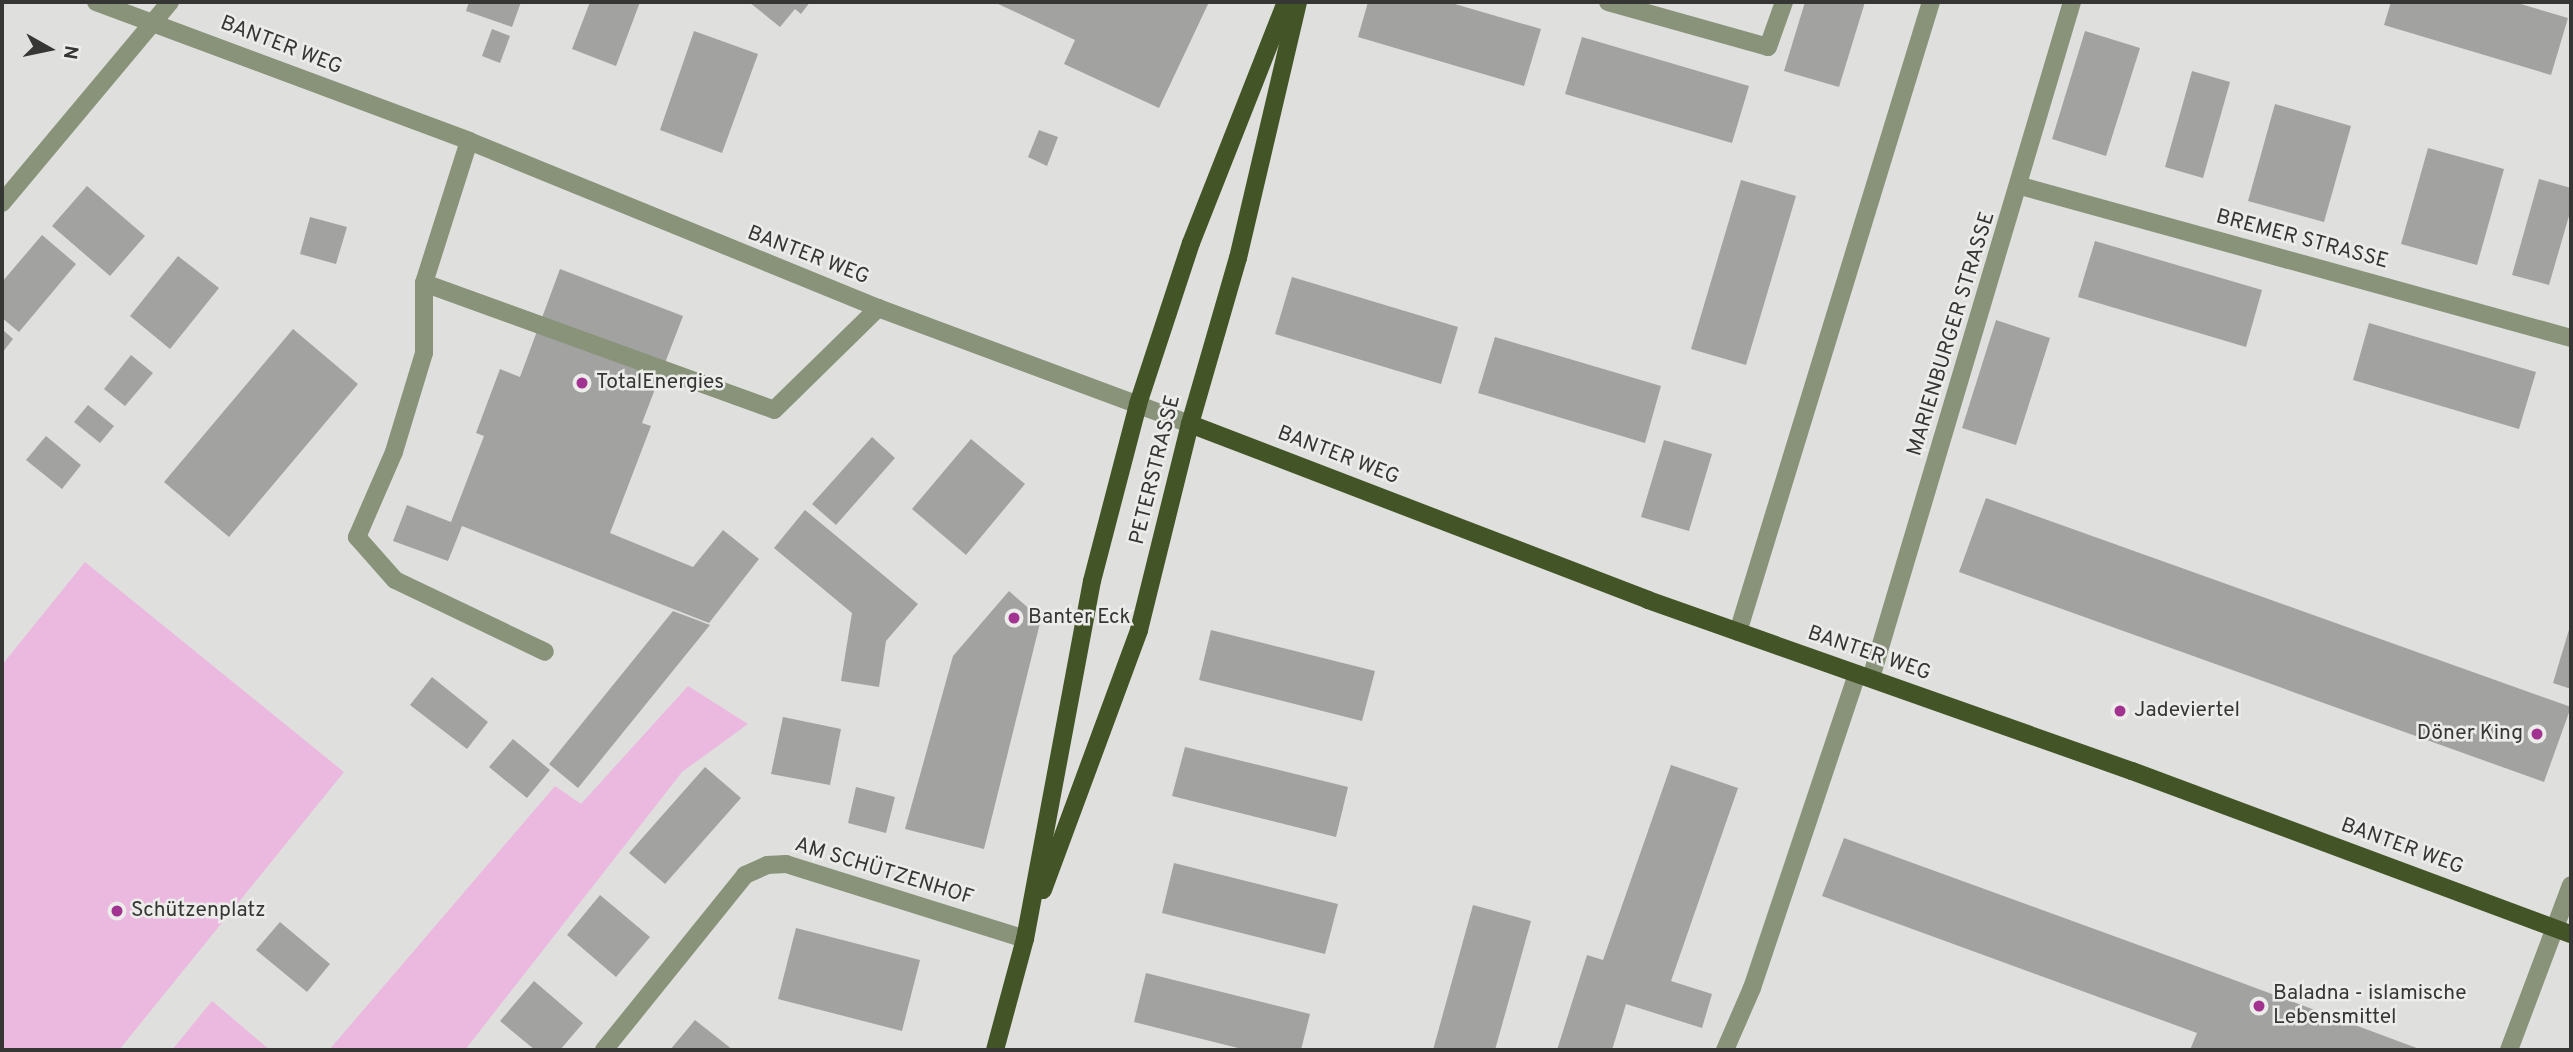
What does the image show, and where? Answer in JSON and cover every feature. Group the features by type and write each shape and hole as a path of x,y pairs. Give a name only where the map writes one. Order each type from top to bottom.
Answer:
{"main road":[{"name":"PETERSTRASSE","path":"995,1050 1025,939 1093,581 1138,404 1191,243 1286,2"},
{"name":"PETERSTRASSE","path":"1025,939 1139,630 1190,424 1238,258 1298,2"},
{"name":"BANTER WEG","path":"1190,424 1738,632 2571,934"}],"street":[{"name":"BANTER WEG","path":"96,2 469,141 878,309 1190,424"},
{"path":"2,203 170,2"},
{"path":"1608,2 1768,47 1783,2"},
{"path":"1738,632 1931,2"},
{"name":"MARIENBURGER STRASSE","path":"1725,1050 1752,988 1864,676 2021,186 2072,2"},
{"path":"469,141 424,284 424,353 394,452 357,537 395,580 545,652"},
{"name":"BREMER STRASSE","path":"2021,186 2571,338"},
{"path":"424,284 774,410 878,309"},
{"name":"AM SCHÜTZENHOF","path":"604,1050 745,875 767,865 786,864 1025,939"},
{"path":"2508,1050 2571,885"}],"shaded area":[{"name":"Schützenplatz","path":"85,562 344,772 119,1050 2,1050 2,665"},
{"path":"688,686 748,724 682,772 465,1050 329,1050 555,786 581,804"},
{"path":"212,1001 270,1050 172,1050"}],"building":[{"path":"469,2 521,2 512,27 466,11"},
{"path":"590,2 640,2 616,66 572,49"},
{"path":"749,2 810,2 801,14 795,9 780,27"},
{"path":"994,2 1209,2 1159,108 1064,64 1075,40"},
{"path":"1368,2 1448,2 1541,29 1524,86 1358,37"},
{"path":"1805,2 1865,2 1839,87 1784,71"},
{"path":"2391,2 2514,2 2568,18 2551,75 2384,25"},
{"path":"492,29 510,36 500,63 482,56"},
{"path":"694,31 758,54 722,153 660,130"},
{"path":"2085,31 2140,48 2106,156 2052,139"},
{"path":"1582,37 1749,86 1732,143 1565,94"},
{"path":"2192,71 2230,82 2203,178 2165,167"},
{"path":"2275,104 2351,126 2324,222 2248,201"},
{"path":"1039,130 1058,137 1047,166 1028,157"},
{"path":"2428,148 2504,169 2477,265 2401,244"},
{"path":"2539,179 2571,188 2571,209 2549,285 2512,275"},
{"path":"1741,180 1796,196 1746,365 1691,349"},
{"path":"87,186 145,236 110,276 52,226"},
{"path":"310,217 347,227 336,264 300,254"},
{"path":"42,235 76,264 19,332 2,318 2,282"},
{"path":"2095,241 2262,290 2246,347 2078,297"},
{"path":"178,256 219,288 170,349 130,316"},
{"path":"560,269 683,316 642,423 651,426 610,533 693,567 723,530 759,559 709,623 462,526 448,561 393,541 407,505 451,522 484,436 476,433 500,369 520,377"},
{"path":"1292,277 1458,327 1441,384 1275,334"},
{"path":"1996,320 2050,338 2016,445 1962,428"},
{"path":"2369,323 2536,372 2519,429 2353,380"},
{"path":"2,329 13,339 2,353"},
{"path":"293,329 358,384 229,537 164,482"},
{"path":"1495,337 1661,386 1645,443 1478,393"},
{"path":"131,355 153,373 125,406 104,389"},
{"path":"88,405 114,426 100,443 74,422"},
{"path":"46,436 81,465 62,489 26,460"},
{"path":"872,437 895,458 836,525 812,504"},
{"path":"971,439 1025,484 966,555 912,509"},
{"path":"1664,440 1712,454 1689,531 1641,517"},
{"path":"1986,498 2571,707 2544,782 1959,572"},
{"path":"805,510 918,604 886,641 879,687 841,681 852,613 774,548"},
{"path":"1009,591 1041,619 984,849 905,829 953,656"},
{"path":"673,611 710,625 578,788 549,764"},
{"path":"2571,623 2571,689 2553,683"},
{"path":"1211,630 1375,671 1362,721 1199,680"},
{"path":"432,677 488,722 467,749 410,705"},
{"path":"783,717 841,729 830,785 771,774"},
{"path":"513,739 550,770 527,798 489,767"},
{"path":"1185,747 1348,787 1336,837 1172,796"},
{"path":"1671,765 1738,788 1671,981 1712,994 1702,1028 1626,1004 1612,1050 1557,1050 1587,955 1603,960"},
{"path":"705,767 741,798 665,884 629,853"},
{"path":"856,787 895,797 886,833 848,823"},
{"path":"1844,838 2422,1050 2190,1050 2197,1033 1822,896"},
{"path":"1174,863 1338,904 1325,954 1162,913"},
{"path":"600,895 650,937 616,977 567,935"},
{"path":"1473,905 1531,921 1495,1050 1433,1050"},
{"path":"280,922 330,964 307,992 256,950"},
{"path":"796,928 920,960 902,1031 778,999"},
{"path":"1146,973 1310,1014 1301,1050 1246,1050 1134,1022"},
{"path":"534,981 583,1023 560,1050 535,1050 500,1021"},
{"path":"695,1020 733,1050 670,1050"}],"place":[{"name":"TotalEnergies","path":"582,383"},
{"name":"Banter Eck","path":"1014,618"},
{"name":"Jadeviertel","path":"2120,711"},
{"name":"Döner King","path":"2537,734"},
{"name":"Schützenplatz","path":"117,911"},
{"name":"Baladna - islamische Lebensmittel","path":"2259,1006"}]}
